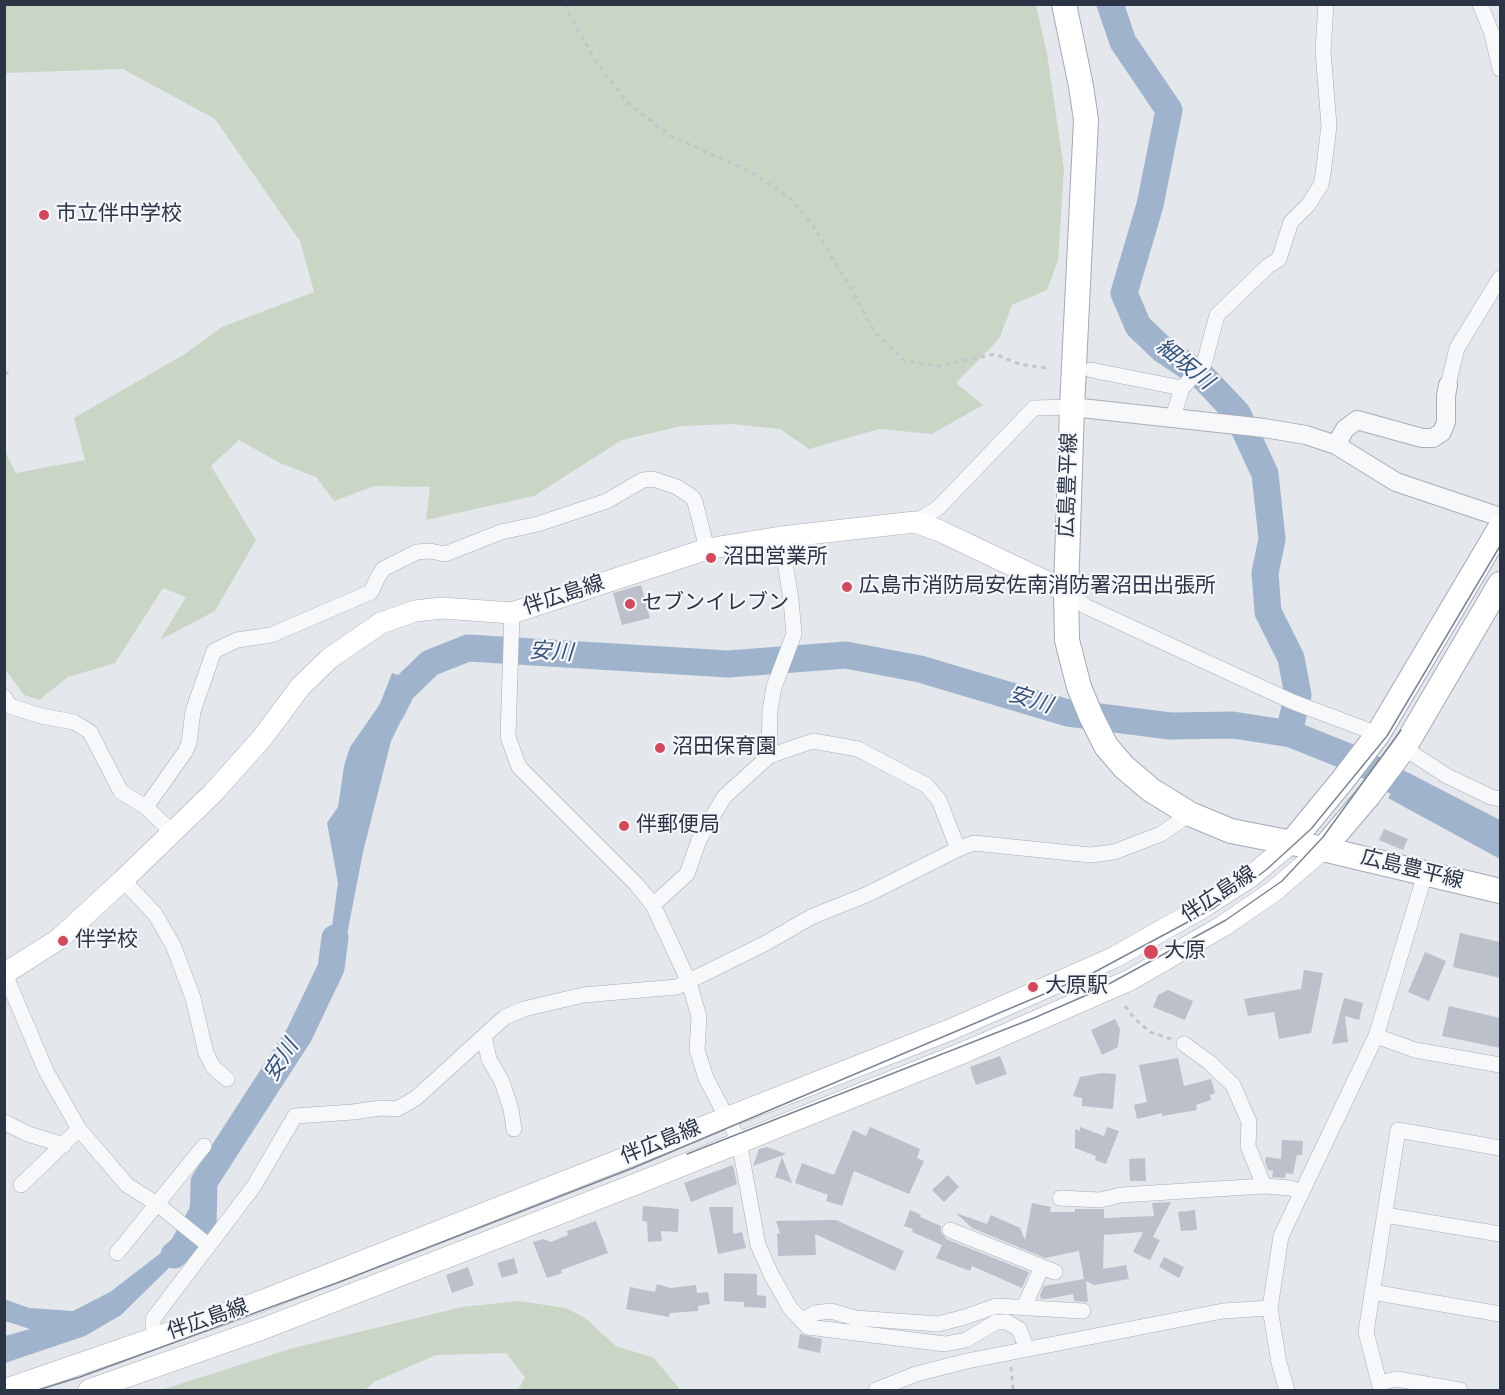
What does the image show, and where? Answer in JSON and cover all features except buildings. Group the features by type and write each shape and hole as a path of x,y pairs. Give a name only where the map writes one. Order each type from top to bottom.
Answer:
{"main road":[{"name":"広島豊平線","path":"1064,4 1086,120 1072,407 1066,591 1067,640 1079,687 1091,716 1107,746 1124,767 1151,790 1190,813 1231,831 1323,849 1500,891"},
{"name":"伴広島線","path":"5,974 59,939 123,880 213,793 249,753 300,687 330,658 381,623 415,611 442,608 512,619 707,549 781,537 915,522 940,531 1066,591"},
{"path":"1291,843 1375,738 1500,528"},
{"name":"広島豊平線","path":"1323,849 1368,796 1401,751 1500,584"},
{"name":"伴広島線","path":"4,1390 259,1302 952,1029 1115,957 1232,889 1291,843"},
{"name":"伴広島線","path":"89,1390 265,1328 641,1182 965,1052 1130,981 1223,926 1274,891 1323,849"},
{"path":"952,1029 965,1052"}],"street":[{"path":"1173,417 1186,385 1204,364 1217,315 1268,266 1279,259 1291,222 1308,205 1320,185 1329,126 1323,51 1326,4"},
{"path":"1480,4 1492,34 1500,69"},
{"path":"1336,445 1345,429 1357,420 1422,438 1433,438 1442,432 1446,422 1446,396 1457,348 1500,278"},
{"path":"1091,370 1186,385"},
{"path":"915,522 938,508 1034,408 1072,407 1173,417 1306,435 1336,445 1395,482 1500,517"},
{"path":"146,807 189,743 193,711 214,651 237,640 271,635 371,592 383,569 417,552 430,551 445,554 501,532 538,524 607,501 643,480 653,479 677,487 692,497 707,549"},
{"path":"769,756 770,711 774,687 795,634 781,537"},
{"path":"1066,591 1085,606 1375,738"},
{"path":"512,619 508,737 519,767 636,884 653,905 689,982 699,1017 697,1050 706,1078 740,1141 758,1245 790,1308 808,1327 945,1344 966,1340 996,1322 1007,1322 1019,1329 1027,1349"},
{"path":"4,697 10,706 41,716 74,722 90,732 121,792 146,807 172,831"},
{"path":"653,905 687,874 699,840 724,797 769,756 813,741 858,749 926,785 939,800 958,849"},
{"path":"1401,751 1447,776 1500,799"},
{"path":"158,1338 153,1319 205,1242 254,1186 295,1116 353,1113 381,1108 397,1109 416,1098 505,1017 524,1009 583,995 677,987 811,917 868,894 974,843 1090,855 1114,852 1161,834 1190,813"},
{"path":"1287,1390 1279,1363 1270,1308 1281,1236 1376,1036 1425,874"},
{"path":"123,880 155,915 173,945 193,998 206,1053 213,1067 227,1079"},
{"path":"5,974 46,1071 79,1129 127,1185 160,1206 205,1242"},
{"path":"1376,1036 1415,1050 1500,1065"},
{"path":"484,1037 489,1059 502,1082 511,1109 514,1129"},
{"path":"1184,1044 1209,1062 1233,1084 1249,1122 1248,1146 1264,1186"},
{"path":"4,1122 28,1134 64,1145"},
{"path":"21,1185 79,1129"},
{"path":"1460,1390 1397,1379 1380,1387 1366,1332 1398,1130 1500,1148"},
{"path":"117,1253 160,1206 204,1146"},
{"path":"1060,1198 1100,1200 1121,1195 1264,1186 1291,1188 1300,1192"},
{"path":"1385,1215 1500,1234"},
{"path":"950,1230 1049,1269 1024,1307"},
{"path":"1372,1292 1500,1314"},
{"path":"802,1321 815,1313 831,1311 855,1318 938,1324 996,1306 1083,1311"},
{"path":"876,1390 916,1374 1027,1349 1223,1311 1270,1308"}],"path":[{"path":"564,4 596,62 629,104 670,136 751,172 791,199 812,224 874,331 905,361 939,366 995,354 1019,364 1046,368"},
{"path":"4,373 11,373"},
{"path":"1125,1006 1135,1019 1150,1032 1184,1044"},
{"path":"1010,1365 1013,1390"}],"green space":[{"path":"5,4 1036,5 1047,54 1064,169 1058,261 1047,290 1012,305 999,339 956,383 983,405 932,434 879,429 809,449 780,429 733,424 681,426 622,440 534,496 426,520 430,487 374,486 334,501 316,477 280,463 239,440 211,466 256,540 215,611 160,640 186,597 163,588 115,663 68,677 39,700 24,695 5,669 5,451 16,473 85,460 74,418 185,354 222,327 314,292 300,241 215,119 123,69 5,73"},
{"path":"519,1301 566,1308 585,1318 616,1346 654,1358 679,1390 518,1390 525,1377 506,1353 436,1355 374,1382 365,1390 161,1390 293,1348 462,1307"}],"water":[{"path":"392,673 420,682 391,741 363,852 346,940 336,974 322,969 330,940 338,883 327,823 338,807 344,766 350,747 380,704"},
{"path":"1407,772 1500,820 1500,859 1388,798"},
{"path":"194,1185 212,1187 211,1217 179,1258 121,1315 85,1336 5,1363 5,1336 30,1329 5,1321 4,1299 29,1308 73,1311 110,1292 166,1249 189,1209"}],"waterway":[{"name":"細坂川","path":"1110,4 1123,42 1169,110 1150,205 1124,293 1138,326 1162,349 1202,376 1237,413 1265,474 1272,539 1265,573 1268,612 1291,658 1298,695 1291,734"},
{"name":"安川","path":"392,710 402,690 430,663 468,648 728,664 846,655 920,669 1068,713 1170,726 1233,725 1291,734 1361,762 1429,800"},
{"name":"安川","path":"174,1255 203,1230 204,1182 299,1035 331,968 335,938"}],"tram line":[{"path":"38,1390 80,1377 342,1281 633,1168 1089,975 1214,908 1266,870 1311,829 1387,736 1500,546"},
{"path":"687,1154 1034,1018 1096,991 1226,920 1282,881 1323,837 1401,730"}],"place":[{"name":"市立伴中学校","path":"44,215"},
{"name":"沼田営業所","path":"711,558"},
{"name":"広島市消防局安佐南消防署沼田出張所","path":"847,587"},
{"name":"セブンイレブン","path":"630,604"},
{"name":"沼田保育園","path":"660,748"},
{"name":"伴郵便局","path":"624,826"},
{"name":"伴学校","path":"63,941"},
{"name":"大原","path":"1151,952"},
{"name":"大原駅","path":"1033,987"}]}
